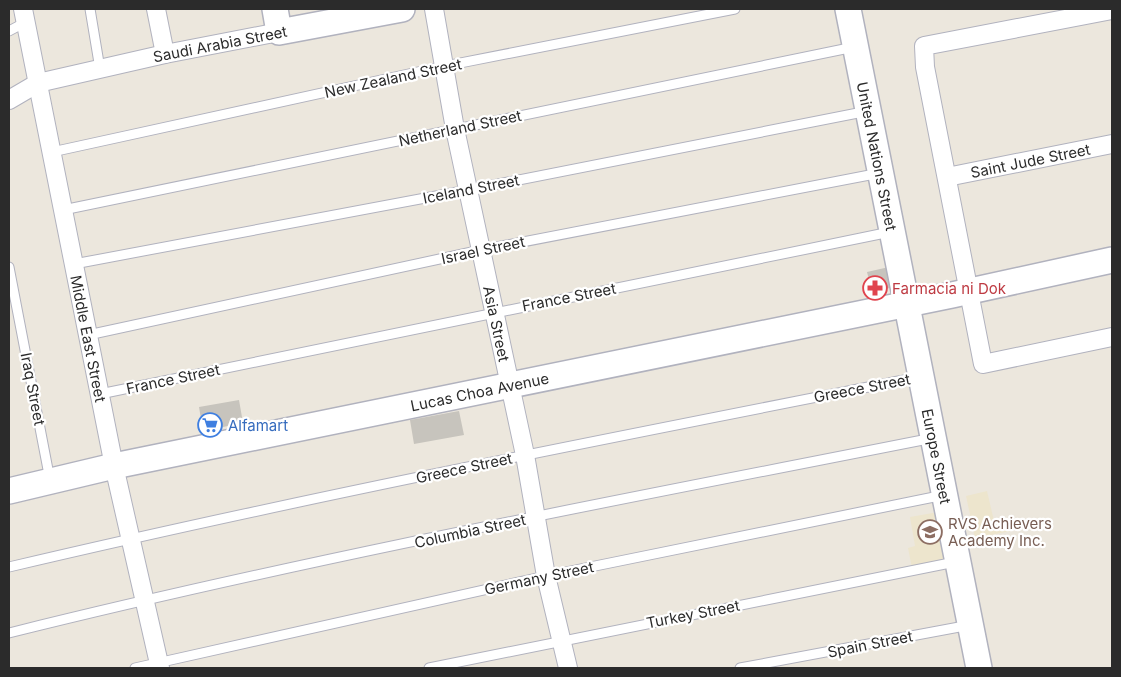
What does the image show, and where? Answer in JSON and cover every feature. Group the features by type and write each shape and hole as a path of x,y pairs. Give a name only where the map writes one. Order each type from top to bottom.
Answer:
{"main road":[{"name":"Saudi Arabia Street","path":"277,21 402,9"},
{"name":"United Nations Street","path":"848,9 880,174 908,304"},
{"name":"Lucas Choa Avenue","path":"9,491 114,466 908,304 1112,260"},
{"name":"Europe Street","path":"908,304 979,668"}],"street":[{"path":"156,9 165,54"},
{"name":"Asia Street","path":"434,9 455,129 511,385 537,516 546,576 568,668"},
{"path":"1112,10 924,46 925,67 947,177 961,293 983,364 1112,337"},
{"name":"Middle East Street","path":"25,15 114,466 159,665"},
{"name":"Saudi Arabia Street","path":"9,100 38,83 165,54 277,21"},
{"name":"Saint Jude Street","path":"947,177 1112,144"}],"lane":[{"path":"90,9 100,69"},
{"name":"New Zealand Street","path":"52,152 445,66 735,9"},
{"path":"9,30 25,15"},
{"name":"Netherland Street","path":"63,210 856,47"},
{"name":"Iceland Street","path":"74,264 468,190 868,110"},
{"name":"Israel Street","path":"88,336 481,250 880,174"},
{"name":"France Street","path":"100,394 893,232"},
{"name":"Iraq Street","path":"9,267 51,481"},
{"name":"Greece Street","path":"9,567 130,539 525,455 922,376"},
{"name":"Columbia Street","path":"9,634 144,600 537,516 934,438"},
{"name":"Germany Street","path":"135,668 159,665 546,576 945,495"},
{"name":"Turkey Street","path":"429,668 958,561"},
{"name":"Spain Street","path":"740,668 970,625"}],"shaded area":[{"path":"987,491 994,521 1008,518 1011,531 975,538 966,496"},
{"name":"RVS Achievers Academy Inc.","path":"944,511 952,561 912,568 908,548 915,546 910,517"}],"building":[{"path":"889,267 894,287 872,292 867,272"},
{"path":"239,400 243,423 203,431 199,407"},
{"path":"459,411 464,435 414,444 410,420"}],"place":[{"name":"Farmacia ni Dok","path":"875,288"},
{"name":"Alfamart","path":"210,425"},
{"name":"RVS Achievers Academy Inc.","path":"930,532"}]}
